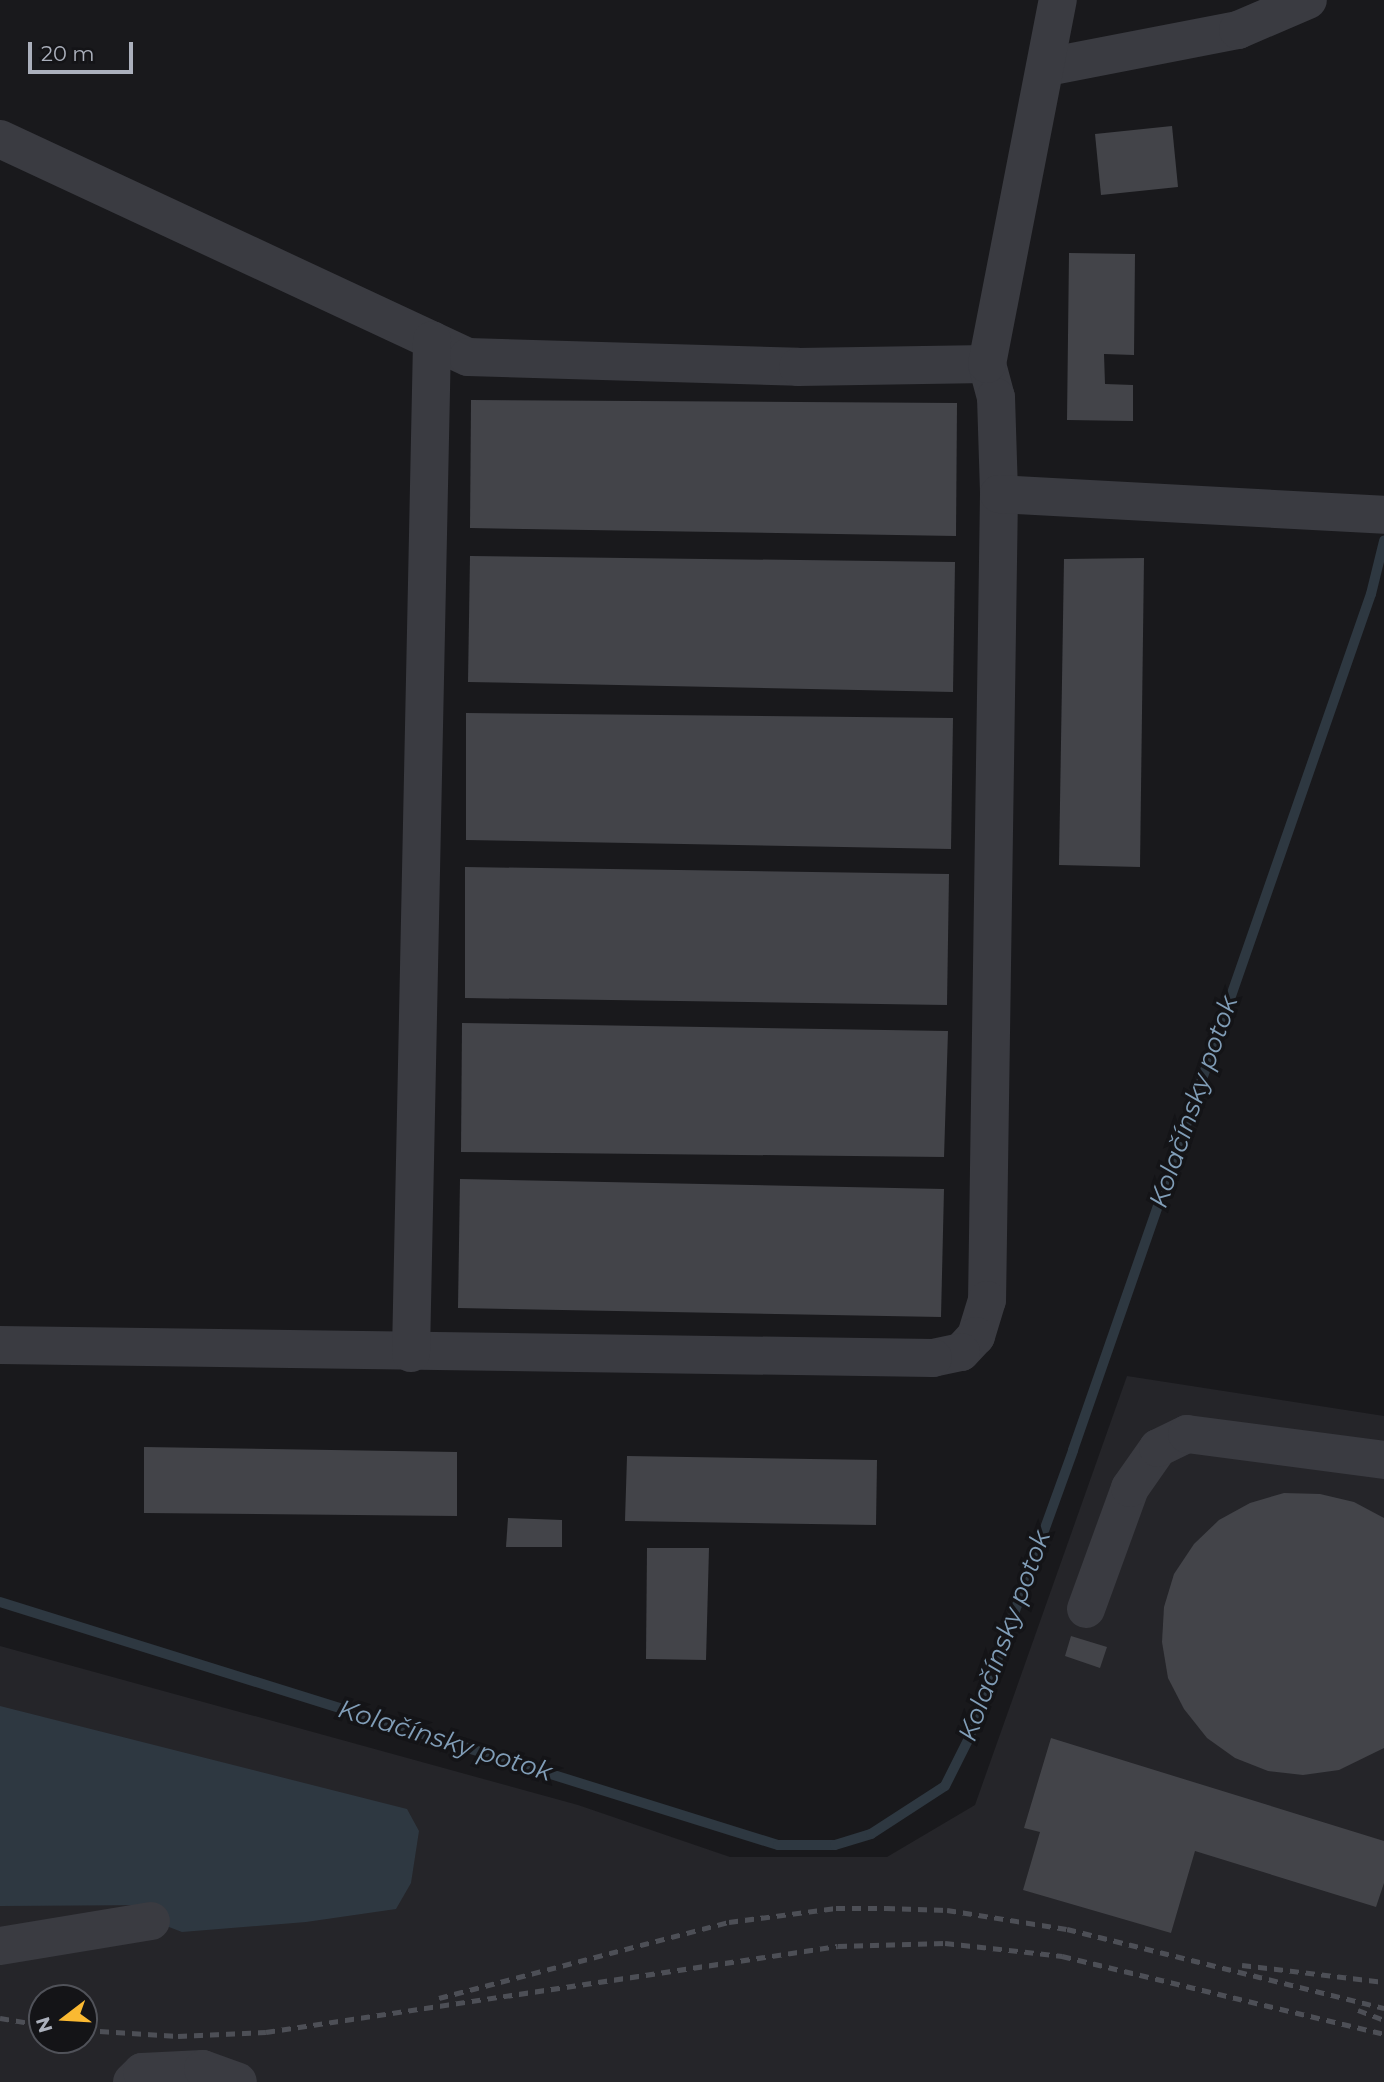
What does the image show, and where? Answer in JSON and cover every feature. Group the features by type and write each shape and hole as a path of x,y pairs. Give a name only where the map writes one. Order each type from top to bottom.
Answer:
{"lane":[{"path":"0,1345 411,1353 933,1358 961,1352 976,1336 987,1300 999,494 996,397 987,364 1058,0"},
{"path":"1047,67 1238,30 1289,3"},
{"path":"0,139 468,357 799,366 987,364"},
{"path":"411,1353 432,340"},
{"path":"999,494 1370,514"},
{"path":"1086,1609 1130,1488 1158,1448 1187,1434 1384,1460"},
{"path":"0,1945 151,1921"},
{"path":"132,2082 142,2073 203,2069 238,2082"}],"shaded area":[{"path":"1127,1376 1384,1416 1384,2082 0,2082 0,1646 578,1805 730,1857 887,1857 975,1805"},
{"path":"0,1706 407,1809 419,1831 411,1883 396,1909 306,1922 182,1932 169,1927 157,1905 0,1906"}],"building":[{"path":"1172,126 1178,187 1101,195 1095,134"},
{"path":"1069,253 1135,254 1134,355 1104,354 1105,384 1133,385 1133,421 1067,420"},
{"path":"471,400 957,403 956,536 470,528"},
{"path":"470,556 955,562 953,692 468,682"},
{"path":"1144,558 1140,867 1059,865 1064,559"},
{"path":"466,713 953,718 951,849 466,840"},
{"path":"465,867 949,874 947,1005 465,998"},
{"path":"462,1023 948,1031 944,1157 461,1152"},
{"path":"460,1179 944,1189 941,1317 458,1308"},
{"path":"144,1447 457,1452 457,1516 144,1513"},
{"path":"627,1456 877,1460 876,1525 625,1521"},
{"path":"1284,1493 1320,1494 1354,1502 1384,1518 1384,1748 1339,1770 1303,1775 1268,1771 1235,1758 1207,1738 1184,1709 1168,1678 1162,1642 1164,1607 1174,1574 1194,1544 1219,1520 1250,1503"},
{"path":"508,1518 562,1520 562,1547 506,1547"},
{"path":"647,1548 709,1548 706,1660 646,1659"},
{"path":"1071,1636 1107,1647 1100,1668 1065,1656"},
{"path":"1051,1738 1384,1841 1384,1883 1376,1907 1195,1851 1171,1933 1023,1890 1040,1832 1024,1828"}],"waterway":[{"name":"Kolačínsky potok","path":"0,1602 778,1845 835,1845 871,1834 945,1786 969,1738 1073,1450 1371,594 1384,541"}],"railway":[{"path":"439,1998 729,1922 836,1908 886,1908 947,1910 1067,1929 1384,2008"},
{"path":"98,2031 178,2036 266,2032 838,1946 945,1943 1062,1956 1384,2034"},
{"path":"1242,1965 1384,1982"},
{"path":"1358,2010 1384,2020"},
{"path":"0,2018 28,2023"}]}
